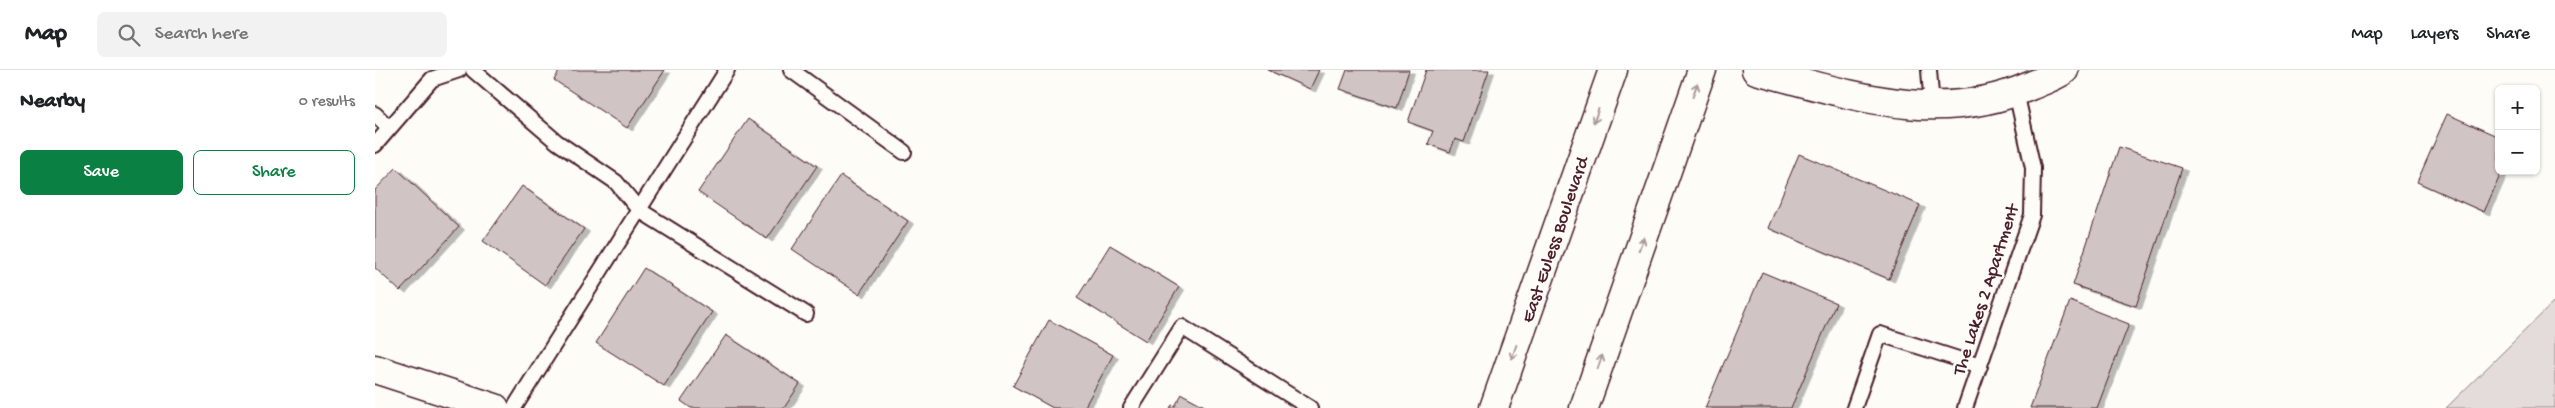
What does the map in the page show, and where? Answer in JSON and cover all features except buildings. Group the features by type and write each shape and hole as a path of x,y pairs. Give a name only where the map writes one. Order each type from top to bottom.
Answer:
{"main road":[{"name":"East Euless Boulevard","path":"1494,408 1613,70"},
{"path":"1584,408 1702,70"},
{"path":"1756,70 1883,103 1932,107 1990,101 2016,92 2064,70"},
{"path":"375,369 495,408"}],"lane":[{"path":"375,145 432,79 459,70"},
{"path":"473,70 557,142 616,182 639,210 806,314"},
{"path":"514,408 727,70"},
{"path":"791,70 904,152"},
{"path":"1929,70 1932,107"},
{"name":"The Lakes 2 Apartment","path":"1965,408 2032,216 2033,168 2016,92"},
{"path":"375,114 389,128"},
{"path":"1131,408 1182,327 1310,408"},
{"path":"1854,408 1880,334 1980,366"}],"shaded area":[{"path":"2555,301 2555,408 2446,408"}]}
